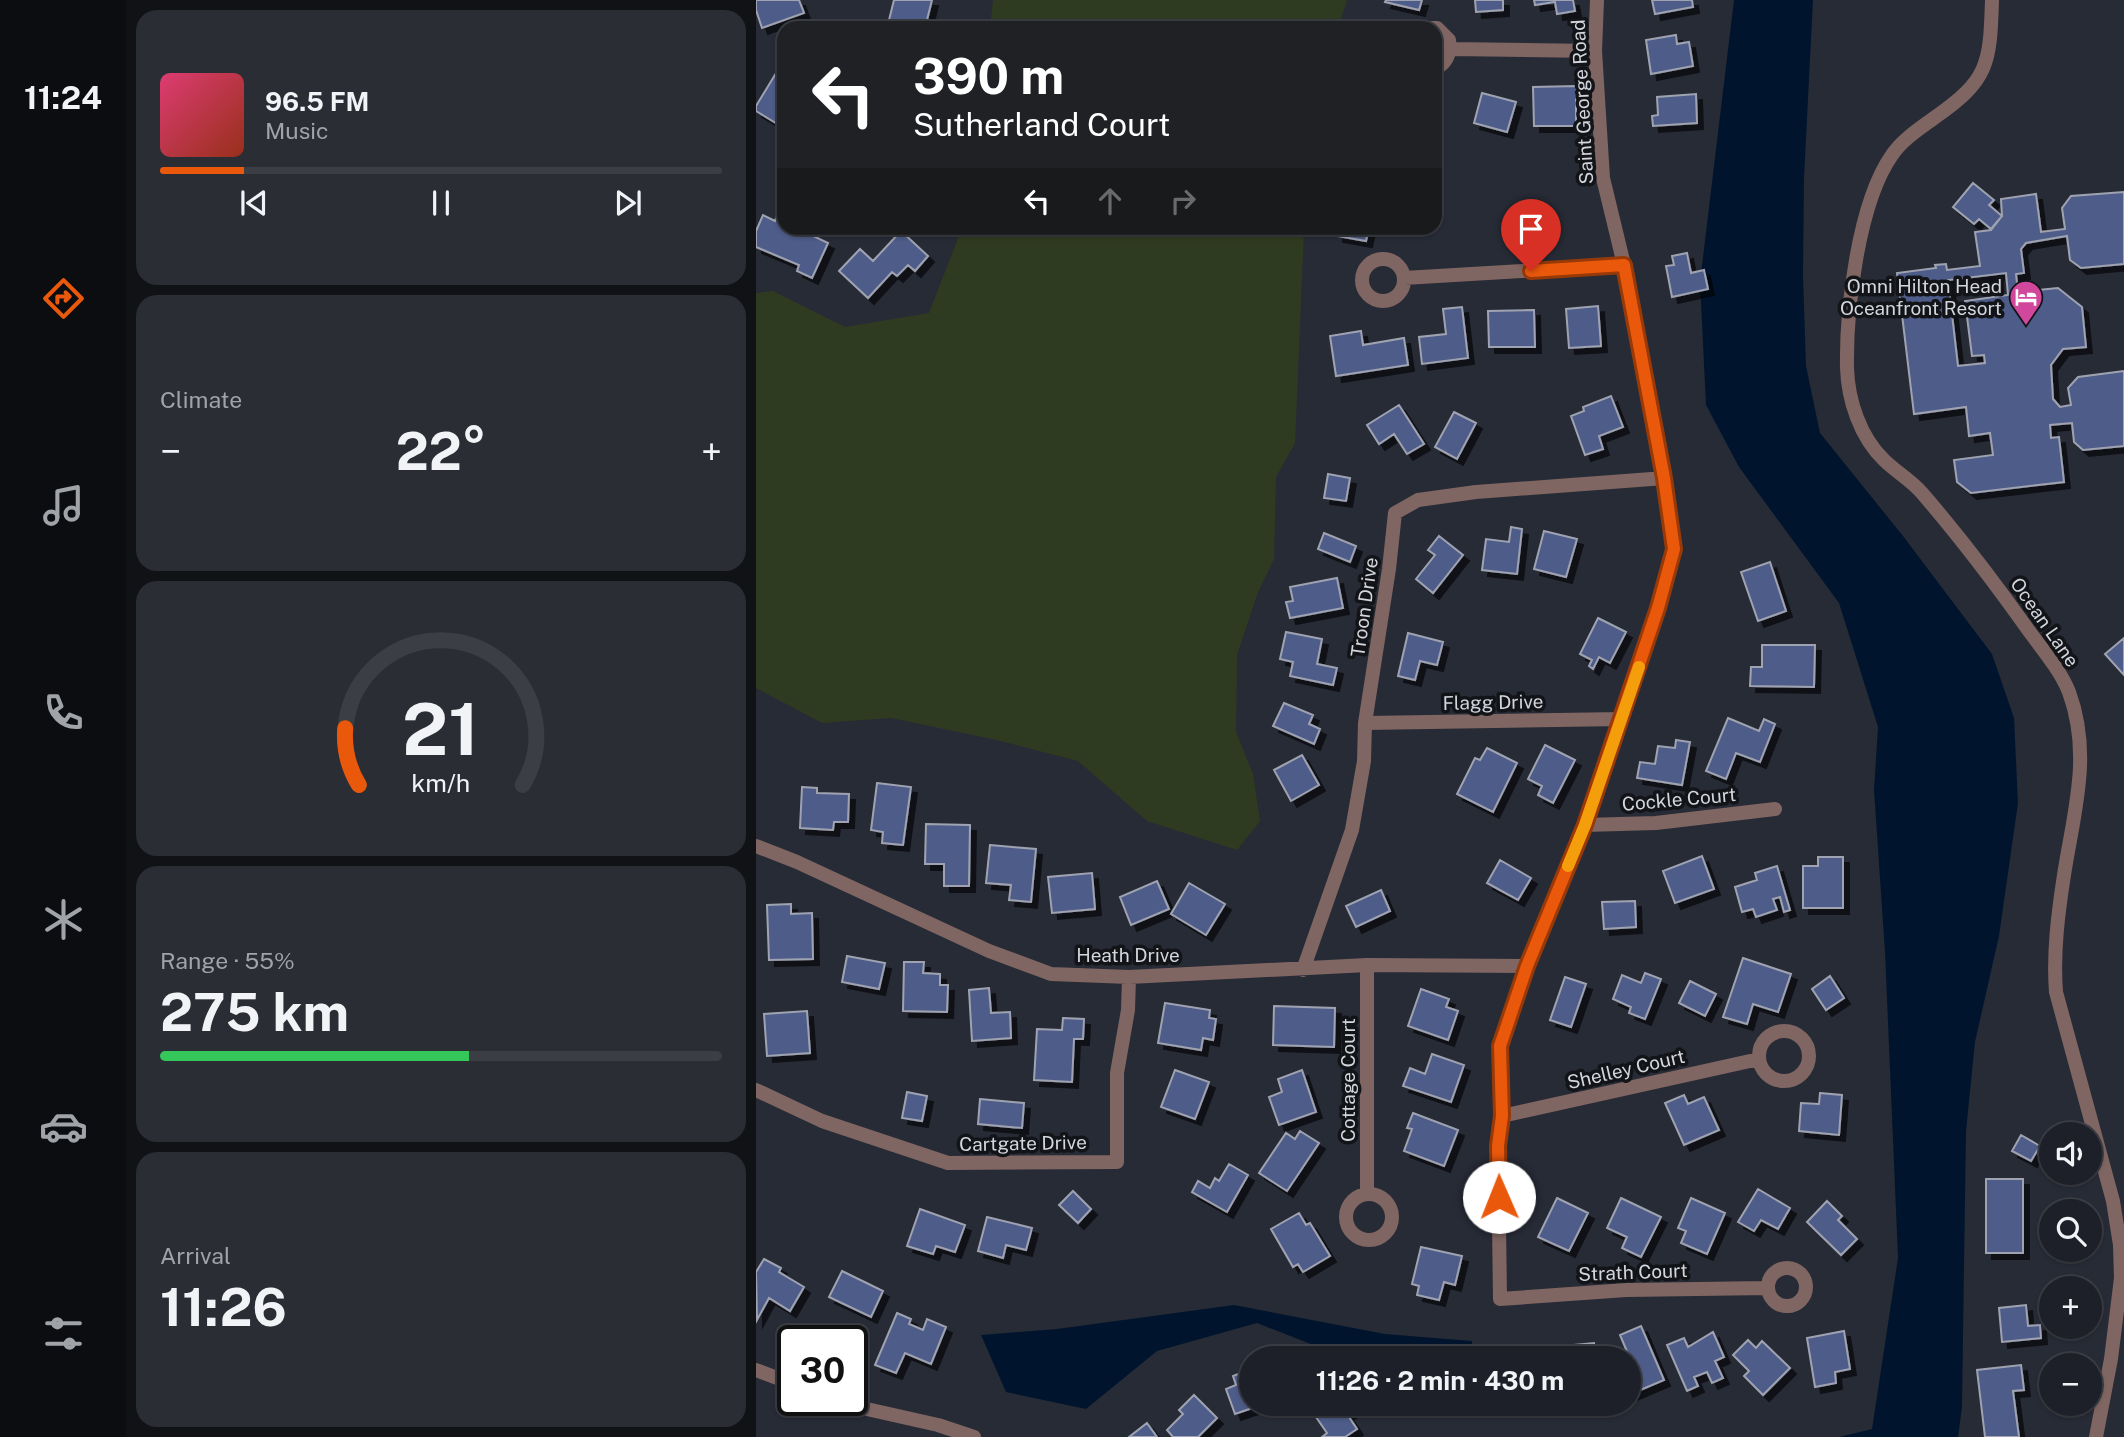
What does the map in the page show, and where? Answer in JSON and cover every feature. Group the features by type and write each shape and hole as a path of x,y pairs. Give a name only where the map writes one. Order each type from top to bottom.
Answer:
{"street":[{"name":"Saint George Road","path":"1500,1299 1500,1046 1527,966 1585,825 1658,608 1674,549 1664,478 1624,265 1603,178 1595,51 1597,0"},
{"name":"Ocean Lane","path":"1992,0 1989,51 1985,66 1970,89 1957,102 1907,139 1892,154 1879,178 1866,214 1854,281 1847,369 1850,399 1862,428 1882,459 1919,489 2003,594 2067,688 2078,718 2080,783 2063,877 2054,966 2056,992 2113,1201 2120,1245 2121,1278 2111,1359 2096,1437"},
{"path":"1442,32 1450,49 1442,65"},
{"path":"1450,49 1595,51"},
{"path":"1404,278 1624,265"},
{"name":"Troon Drive","path":"1303,970 1352,830 1364,761 1366,723 1395,513 1418,500 1476,492 1664,478"},
{"name":"Flagg Drive","path":"1366,723 1622,719"},
{"name":"Cockle Court","path":"1585,825 1656,823 1775,809"},
{"name":"Heath Drive","path":"756,846 797,862 989,951 1051,974 1129,977 1367,965 1527,966"},
{"name":"Cottage Court","path":"1367,965 1367,1194"},
{"name":"Cartgate Drive","path":"756,1090 822,1121 948,1163 1117,1162 1117,1073 1128,1010 1129,977"},
{"name":"Shelley Court","path":"1502,1116 1759,1059"},
{"name":"Strath Court","path":"1500,1299 1626,1290 1768,1288"},
{"path":"756,1370 777,1378"},
{"path":"868,1409 939,1424 974,1437"}],"green space":[{"path":"993,0 1347,0 1340,21 991,21"},
{"path":"959,235 1304,235 1295,443 1276,477 1274,559 1258,592 1237,655 1236,732 1253,774 1260,821 1237,850 1147,821 1078,761 997,740 891,718 822,723 756,688 756,293 773,291 845,327 929,313"}],"water":[{"path":"1734,0 1813,0 1804,178 1803,276 1806,366 1820,433 1903,536 1992,654 2014,718 2018,803 1999,936 1975,1042 1966,1131 1962,1407 1958,1437 1839,1437 1872,1429 1898,1258 1885,952 1874,790 1878,727 1839,603 1739,467 1706,405 1700,282"},
{"path":"1234,1305 1385,1334 1472,1341 1472,1346 1315,1346 1257,1323 1157,1351 1086,1409 1006,1392 981,1335 1057,1329"}],"building":[{"path":"756,0 799,0 804,13 762,28"},
{"path":"894,0 932,0 927,21 889,21"},
{"path":"1422,0 1419,10 1385,2"},
{"path":"1475,0 1503,0 1503,10 1476,12"},
{"path":"1534,0 1573,0 1575,11 1557,14 1555,2 1535,5"},
{"path":"1652,0 1692,0 1693,7 1655,14"},
{"path":"1676,35 1677,44 1689,42 1693,66 1651,74 1646,40"},
{"path":"777,72 777,124 756,111 756,106"},
{"path":"1576,86 1576,126 1534,126 1533,87"},
{"path":"1482,93 1516,102 1507,132 1474,123"},
{"path":"1696,94 1697,123 1653,126 1652,116 1658,115 1657,97"},
{"path":"1973,183 1994,200 1989,205 2002,216 1991,229 1979,219 1974,224 1953,207"},
{"name":"Omni Hilton Head Oceanfront Resort","path":"2124,192 2124,264 2081,268 2070,260 2067,236 2026,243 2021,249 2024,273 2016,274 2018,292 2058,288 2082,307 2086,347 2063,349 2051,365 2053,399 2060,407 2071,405 2068,388 2078,377 2124,371 2124,446 2083,450 2074,442 2072,423 2050,425 2051,438 2059,437 2064,482 1971,493 1957,482 1954,460 1993,455 1990,433 1969,436 1966,407 1914,414 1897,273 1936,268 1935,265 1946,264 1947,270 1980,266 1975,232 1991,230 2002,216 2001,199 2036,194 2041,232 2065,229 2062,208 2071,196","holes":["2006,273 2008,295 1965,301 1972,356 1984,355 1985,363 1958,366 1948,280"]},
{"path":"763,215 775,221 777,216 777,235 811,235 828,243 812,278 797,271 799,265 756,247 756,231"},
{"path":"897,235 905,235 928,256 915,271 908,265 897,276 892,272 868,298 839,271 860,249 873,261"},
{"path":"1337,235 1367,235 1366,241"},
{"path":"1687,253 1691,273 1704,270 1708,289 1672,297 1666,266 1674,265 1672,256"},
{"path":"1598,306 1601,346 1569,348 1566,309"},
{"path":"1462,307 1468,358 1422,364 1419,337 1446,334 1443,309"},
{"path":"1534,310 1535,347 1489,347 1488,311"},
{"path":"1361,331 1363,345 1404,338 1408,365 1336,376 1330,336"},
{"path":"1611,396 1623,427 1599,436 1603,449 1585,455 1571,416 1584,411 1583,407"},
{"path":"1399,405 1424,444 1407,454 1394,434 1379,444 1367,425"},
{"path":"1454,412 1476,423 1457,459 1435,447"},
{"path":"1328,474 1350,478 1346,501 1324,498"},
{"path":"1511,527 1522,529 1517,574 1482,570 1486,539 1509,542"},
{"path":"1544,531 1577,539 1566,577 1534,569"},
{"path":"1324,533 1356,546 1350,562 1318,549"},
{"path":"1439,536 1463,555 1433,593 1416,579 1435,555 1428,550"},
{"path":"1770,562 1786,611 1758,621 1741,572"},
{"path":"1337,578 1343,608 1290,618 1286,602 1293,601 1290,587"},
{"path":"1598,618 1626,632 1610,663 1599,657 1593,669 1589,666 1592,660 1580,654"},
{"path":"1286,632 1322,639 1317,664 1337,668 1333,685 1290,676 1293,662 1280,659"},
{"path":"1408,633 1443,642 1437,665 1420,661 1415,680 1398,676"},
{"path":"2124,638 2124,675 2105,654"},
{"path":"1762,645 1815,645 1814,687 1750,686 1751,667 1762,667"},
{"path":"1284,703 1313,715 1309,724 1320,729 1314,744 1273,726"},
{"path":"1728,718 1759,731 1764,719 1775,724 1760,762 1736,753 1726,779 1706,771"},
{"path":"1676,740 1690,742 1682,785 1637,778 1640,762 1655,764 1658,746 1675,748"},
{"path":"1545,745 1575,760 1553,803 1538,795 1542,786 1528,779"},
{"path":"1487,748 1517,763 1493,812 1457,794 1475,758 1480,760"},
{"path":"1302,755 1319,785 1291,801 1274,770"},
{"path":"877,783 911,787 903,845 882,843 883,832 871,830"},
{"path":"802,787 817,788 817,793 849,794 848,822 834,822 833,830 800,828"},
{"path":"926,824 970,825 969,886 944,886 944,864 925,864"},
{"path":"990,845 1036,849 1031,902 1009,900 1011,885 986,883"},
{"path":"1702,856 1714,889 1675,903 1663,871"},
{"path":"1818,857 1843,857 1843,908 1803,908 1803,866 1818,866"},
{"path":"1500,860 1531,878 1518,900 1487,883"},
{"path":"1777,866 1790,910 1784,912 1780,897 1773,899 1777,910 1756,917 1753,909 1742,912 1735,887 1757,880 1755,873"},
{"path":"1092,873 1095,909 1052,913 1048,877"},
{"path":"1157,881 1169,909 1131,925 1120,897"},
{"path":"1189,883 1225,904 1206,935 1171,914"},
{"path":"1381,890 1390,911 1356,927 1346,906"},
{"path":"1635,901 1636,927 1604,929 1602,902"},
{"path":"791,904 791,914 812,913 813,959 769,960 767,905"},
{"path":"847,956 885,963 879,989 842,982"},
{"path":"1743,958 1791,974 1778,1012 1753,1004 1747,1024 1723,1017"},
{"path":"904,962 924,962 923,973 940,974 940,985 948,985 947,1012 903,1011"},
{"path":"1645,973 1661,979 1645,1019 1629,1013 1631,1007 1613,999 1622,975 1641,983"},
{"path":"1830,976 1844,998 1826,1010 1812,989"},
{"path":"1565,977 1586,984 1571,1027 1550,1020"},
{"path":"1690,981 1716,994 1705,1016 1679,1003"},
{"path":"989,988 991,1013 1010,1012 1011,1038 972,1041 969,990"},
{"path":"1421,989 1449,999 1446,1007 1458,1011 1448,1040 1408,1026"},
{"path":"1165,1003 1210,1010 1209,1018 1216,1019 1213,1040 1203,1038 1201,1050 1158,1043"},
{"path":"1274,1006 1335,1008 1334,1047 1273,1045"},
{"path":"807,1011 810,1053 767,1056 764,1014"},
{"path":"1063,1018 1084,1019 1083,1039 1074,1039 1072,1082 1034,1080 1037,1029 1062,1030"},
{"path":"1432,1054 1464,1065 1451,1102 1403,1086 1410,1068 1425,1074"},
{"path":"1175,1070 1209,1082 1195,1119 1161,1107"},
{"path":"1302,1070 1316,1112 1279,1125 1269,1097 1282,1092 1278,1079"},
{"path":"907,1092 927,1096 922,1121 902,1118"},
{"path":"1820,1093 1842,1095 1839,1135 1799,1131 1801,1103 1819,1104"},
{"path":"1684,1095 1688,1104 1704,1097 1719,1130 1684,1145 1665,1103"},
{"path":"980,1099 1024,1103 1022,1128 978,1124"},
{"path":"1413,1113 1458,1130 1444,1166 1404,1151 1412,1129 1407,1128"},
{"path":"1300,1131 1319,1143 1287,1191 1259,1173 1286,1133 1295,1139"},
{"path":"2021,1135 2039,1145 2031,1161 2012,1151"},
{"path":"1229,1164 1248,1175 1227,1212 1192,1192 1198,1181 1210,1188 1215,1178 1219,1181"},
{"path":"1986,1179 2023,1179 2023,1253 1986,1253"},
{"path":"1758,1189 1790,1208 1778,1229 1761,1220 1754,1231 1738,1222"},
{"path":"1073,1191 1091,1209 1078,1223 1059,1205"},
{"path":"1557,1198 1588,1213 1569,1251 1538,1237"},
{"path":"1621,1198 1661,1217 1641,1257 1622,1248 1627,1237 1607,1228"},
{"path":"1691,1198 1725,1213 1707,1254 1681,1243 1686,1231 1678,1228"},
{"path":"1827,1201 1842,1216 1838,1220 1857,1239 1841,1255 1807,1222"},
{"path":"920,1209 965,1225 955,1252 936,1246 933,1254 907,1246"},
{"path":"1299,1213 1306,1225 1310,1223 1330,1256 1303,1272 1298,1264 1293,1267 1271,1229"},
{"path":"987,1217 1032,1228 1026,1250 1006,1245 1003,1258 978,1251"},
{"path":"1421,1247 1462,1256 1455,1285 1444,1282 1439,1300 1417,1295 1419,1286 1412,1284"},
{"path":"764,1259 781,1268 779,1272 804,1287 790,1311 769,1298 757,1320 756,1272"},
{"path":"842,1271 883,1291 871,1317 829,1297"},
{"path":"2026,1305 2028,1326 2039,1325 2039,1338 2002,1342 1999,1308"},
{"path":"897,1313 911,1319 909,1324 923,1330 927,1319 946,1327 931,1364 905,1353 896,1373 875,1365"},
{"path":"1641,1326 1664,1380 1641,1390 1641,1346 1625,1346 1620,1335"},
{"path":"1844,1331 1850,1369 1835,1372 1836,1383 1815,1387 1807,1338"},
{"path":"1713,1332 1724,1357 1715,1361 1723,1378 1712,1383 1707,1372 1694,1377 1698,1386 1687,1391 1667,1345 1684,1338 1688,1347"},
{"path":"1748,1340 1756,1348 1762,1341 1790,1368 1763,1395 1744,1376 1749,1371 1733,1355"},
{"path":"1594,1343 1594,1346 1563,1346"},
{"path":"2021,1365 2024,1390 2013,1391 2019,1437 1985,1437 1977,1370"},
{"path":"1239,1374 1239,1413 1235,1414 1226,1389 1236,1385 1233,1376"},
{"path":"1194,1395 1217,1418 1198,1437 1173,1437 1167,1430 1183,1414 1179,1410"},
{"path":"1315,1416 1348,1416 1357,1429 1345,1437 1322,1437 1327,1433"},
{"path":"1147,1423 1157,1437 1129,1437"}],"slow traffic":[{"path":"1568,866 1585,825 1639,667"}],"place":[{"name":"Omni Hilton Head Oceanfront Resort","path":"2026,327"}],"route":[{"path":"1499,1197 1498,1146 1502,1116 1500,1046 1527,966 1585,825 1658,608 1674,549 1664,478 1624,265 1531,271"}]}
